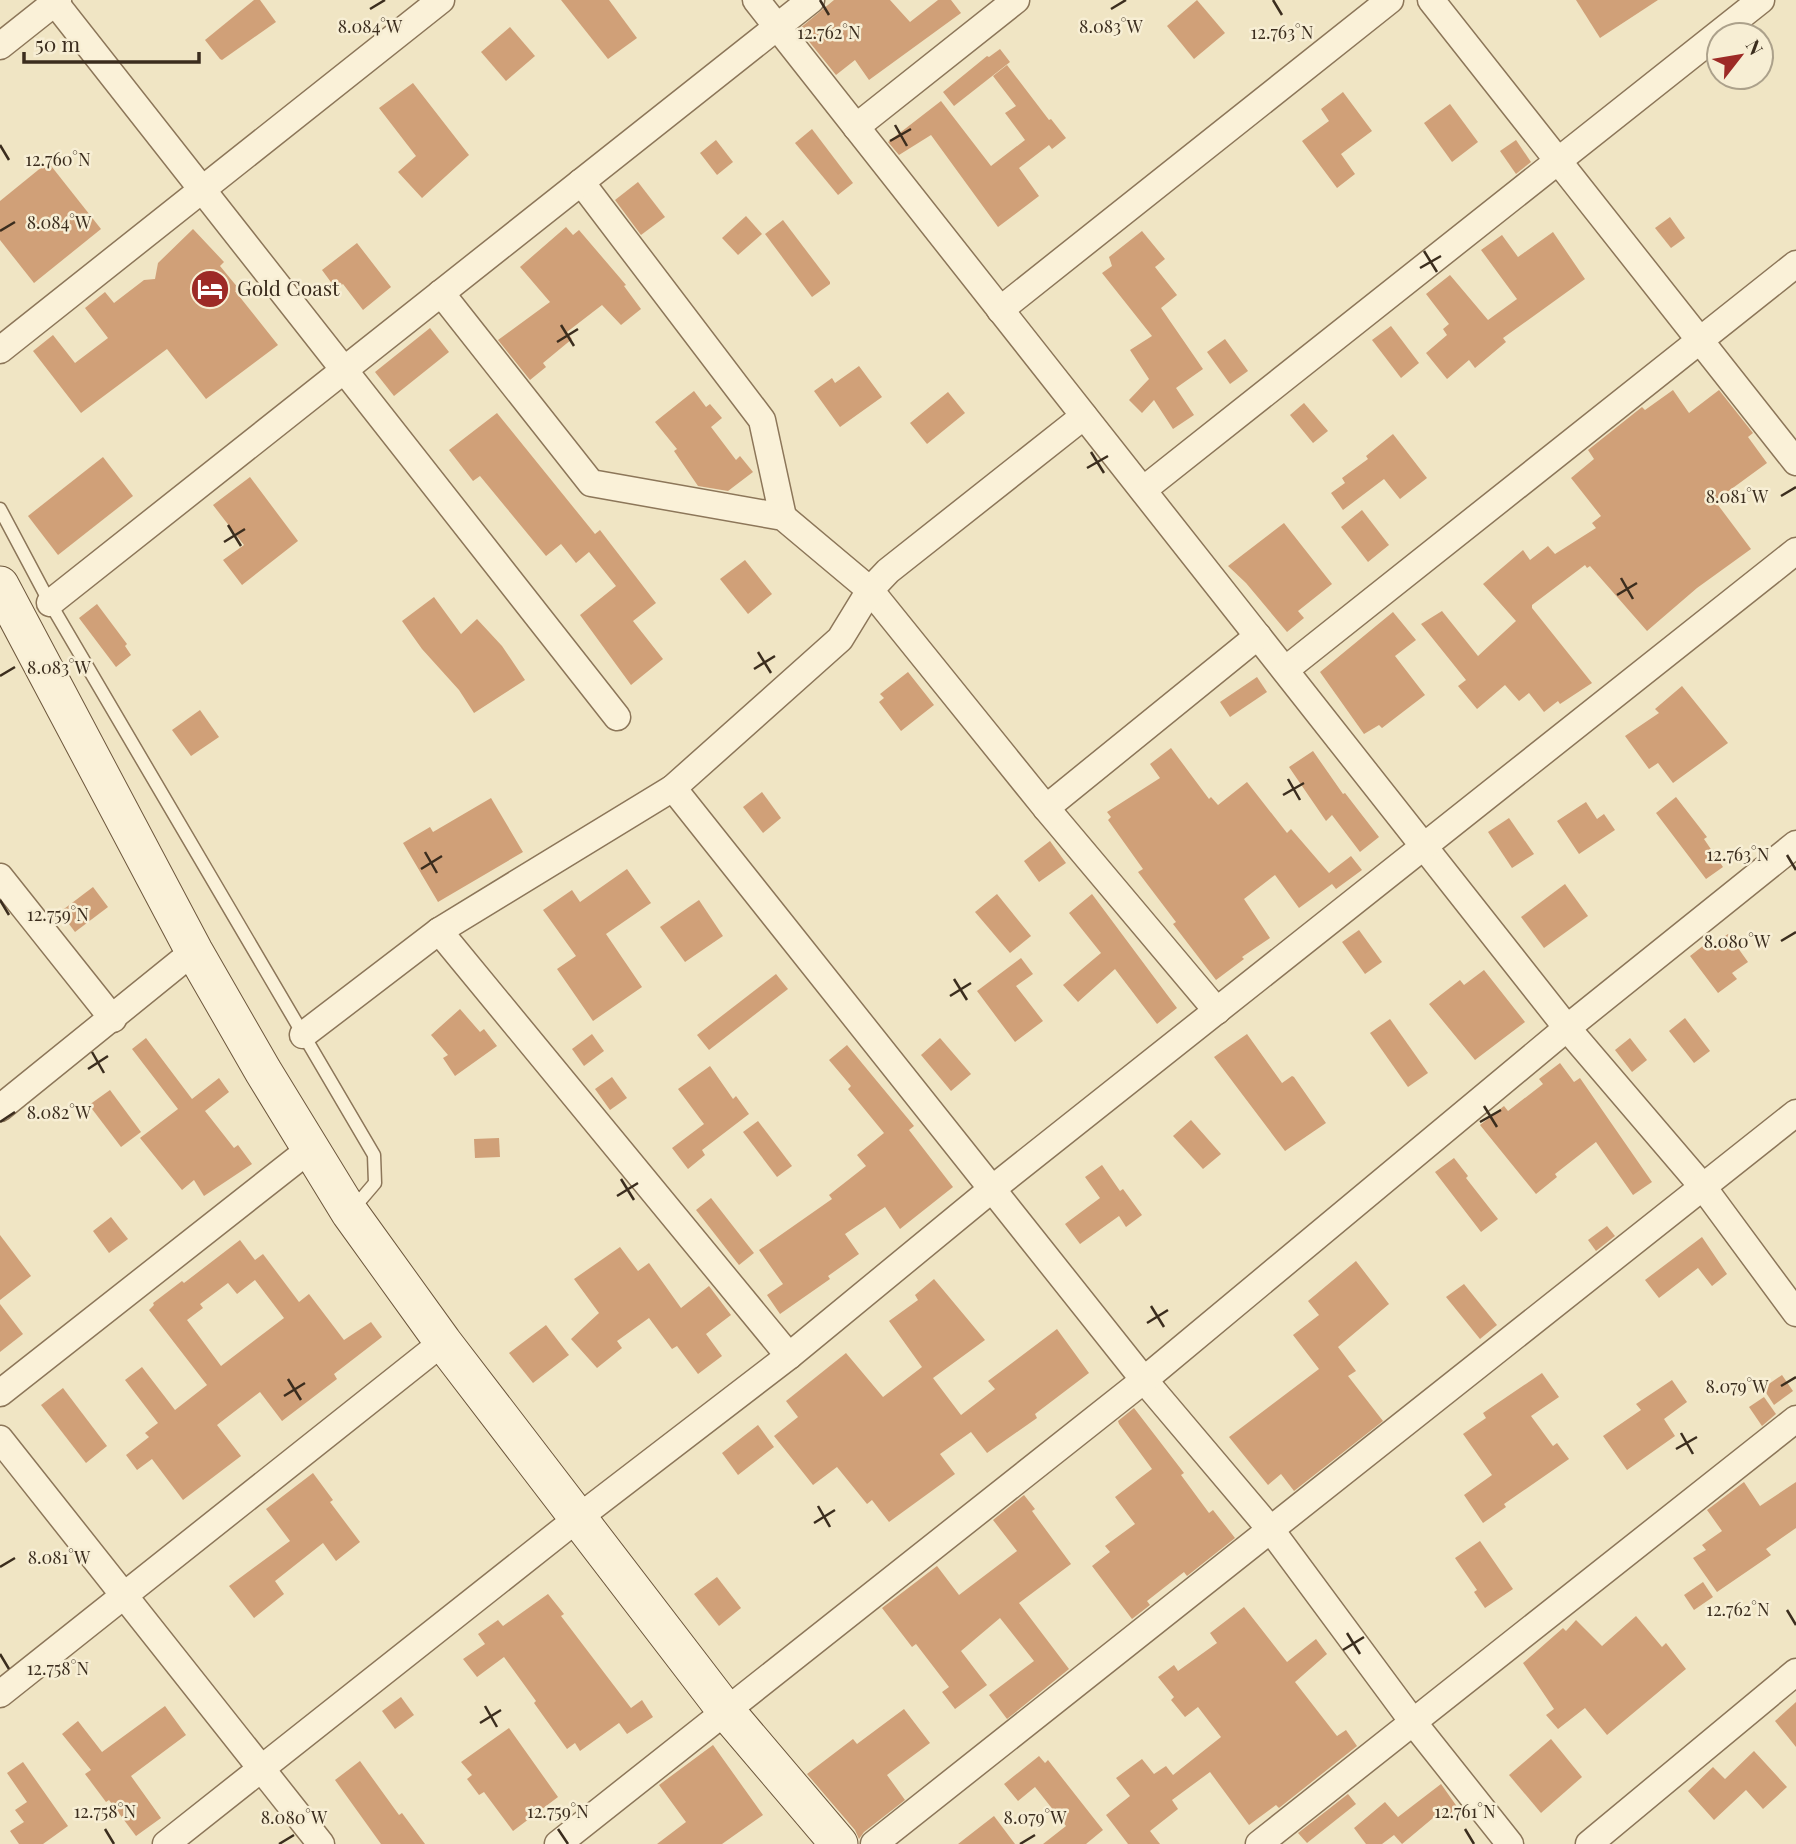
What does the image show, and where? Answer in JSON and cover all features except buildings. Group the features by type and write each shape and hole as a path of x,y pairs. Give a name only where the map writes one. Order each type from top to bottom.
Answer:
{"main road":[{"path":"0,585 194,951 350,1213 443,1342 726,1711 839,1844"}],"street":[{"path":"0,349 441,0"},
{"path":"756,0 1567,1028 1703,1187 1796,1313"},
{"path":"50,603 811,0"},
{"path":"856,127 1016,0"},
{"path":"1000,310 1390,0"},
{"path":"1431,0 1796,462"},
{"path":"1143,490 1761,0"},
{"path":"0,46 56,1 617,717"},
{"path":"581,183 762,420 783,517"},
{"path":"1285,670 1796,264"},
{"path":"441,293 591,483 783,517 870,590 1046,808 1217,1011"},
{"path":"303,1035 439,931 673,789 840,639 870,590 888,571 1084,415"},
{"path":"166,1844 578,1518 789,1356 992,1189 1796,551"},
{"path":"1046,808 1258,636"},
{"path":"673,789 1144,1380 1271,1530 1413,1722 1510,1844"},
{"path":"558,1844 1144,1380 1567,1028 1796,844"},
{"path":"0,877 113,1019"},
{"path":"439,931 789,1356"},
{"path":"0,1108 194,951"},
{"path":"874,1844 1796,1113"},
{"path":"0,1393 310,1149"},
{"path":"0,1694 443,1342"},
{"path":"1259,1844 1796,1419"},
{"path":"0,1439 321,1844"},
{"path":"1589,1844 1796,1672"}],"lane":[{"path":"0,509 50,603 374,1155 375,1183 350,1213"}],"place":[{"name":"Gold Coast","path":"210,289"}]}
